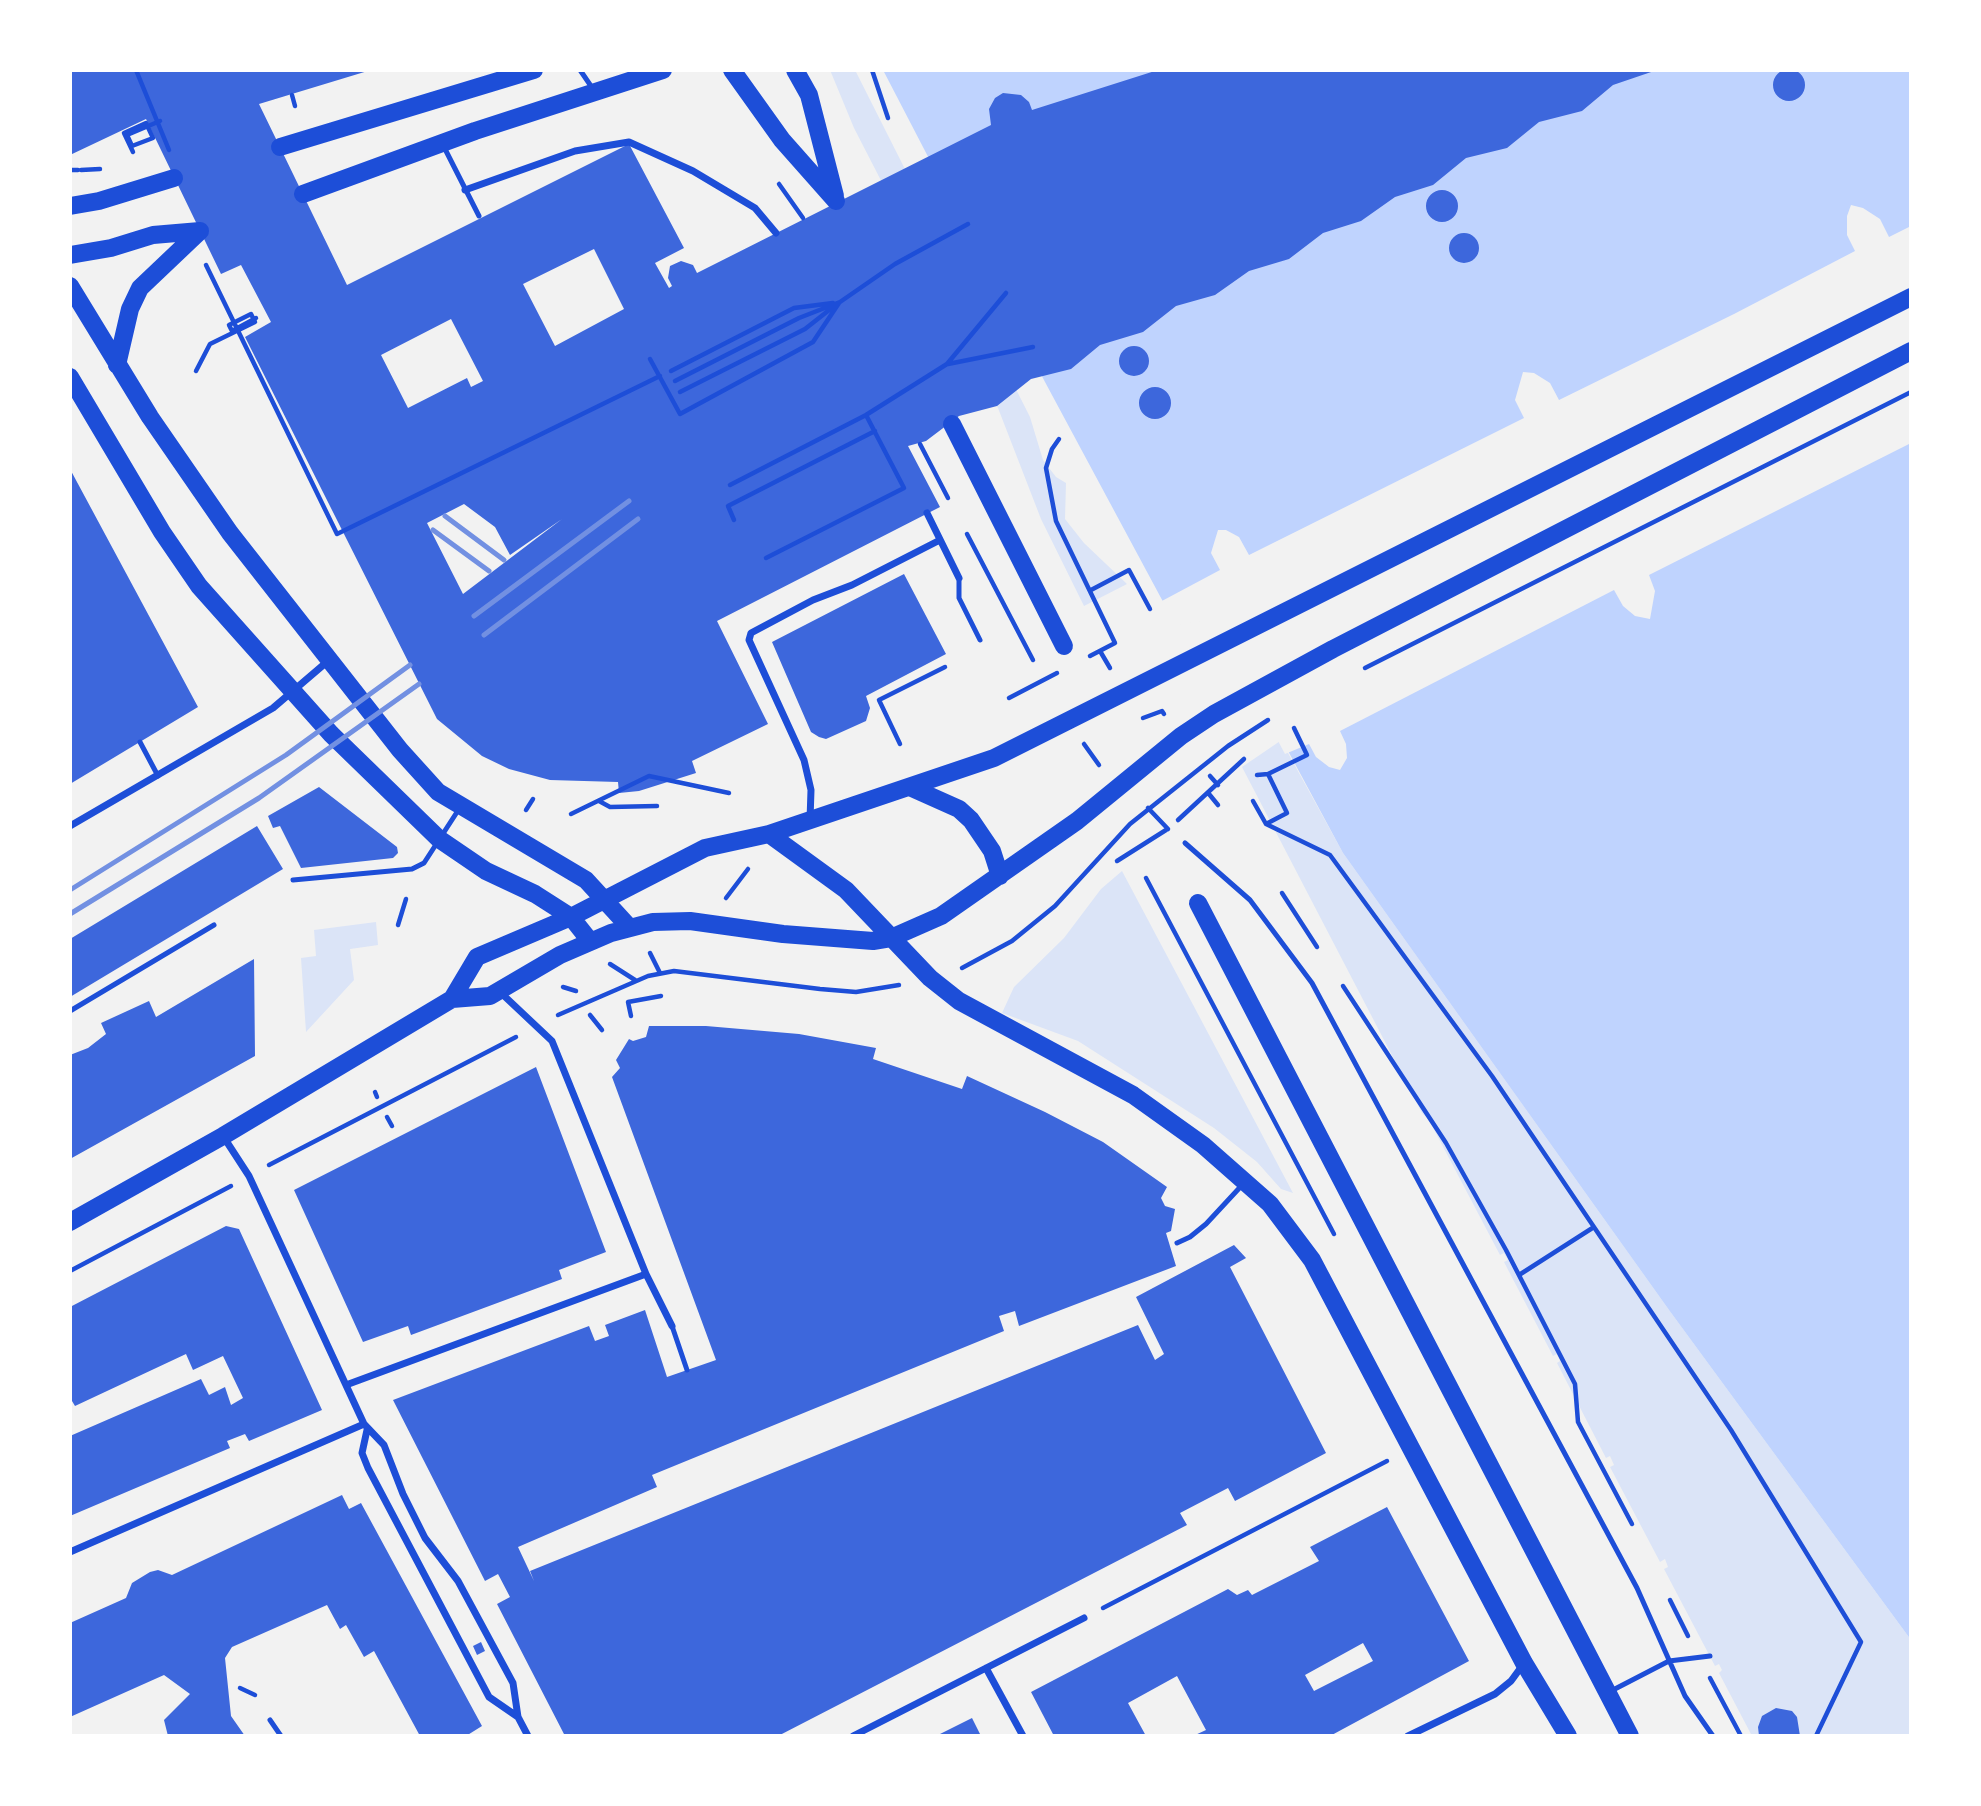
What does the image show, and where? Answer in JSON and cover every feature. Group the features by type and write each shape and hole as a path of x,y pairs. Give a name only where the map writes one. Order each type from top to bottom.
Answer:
{"main road":[{"path":"281,147 534,70"},
{"path":"303,194 663,70"},
{"path":"733,70 782,140 836,201 809,95 795,70"},
{"path":"70,206 99,201 173,169"},
{"path":"70,255 111,248 153,234 200,231 140,288 130,309 117,365"},
{"path":"70,286 117,365 230,533 400,750 438,792 586,880 630,928"},
{"path":"453,999 477,957 607,900 705,848 769,834 912,788 1030,741 1911,297"},
{"path":"70,1222 223,1136 453,999 491,996 590,941 630,928 666,921 721,924 783,934 855,941 891,938 941,916 1077,821 1181,736 1259,689 1911,351"},
{"path":"70,377 162,532 200,586 331,734 439,839 486,871 535,894 571,917 590,941"},
{"path":"952,424 1064,646"},
{"path":"912,788 959,809 971,820 991,849 1000,876"},
{"path":"769,834 846,890 930,978 983,1017 1133,1095 1203,1145 1246,1181 1276,1213 1312,1261 1524,1663 1568,1736"},
{"path":"1198,903 1630,1736"}],"street":[{"path":"465,190 575,151 623,141 703,177 755,208 776,233"},
{"path":"927,513 959,578"},
{"path":"810,821 811,790 804,760 749,640 751,633 813,600 852,585 940,540"},
{"path":"70,826 273,709 329,660"},
{"path":"500,992 552,1041 646,1274 672,1325"},
{"path":"223,1136 249,1176 281,1241 366,1427 384,1445 403,1494 425,1538 458,1581 513,1683 518,1717 528,1736"},
{"path":"346,1385 646,1274"},
{"path":"70,1552 366,1427"},
{"path":"366,1427 362,1452 374,1480 489,1697 518,1717"},
{"path":"853,1736 1083,1618"},
{"path":"1408,1736 1495,1694 1511,1681 1524,1663"},
{"path":"986,1668 1023,1736"}],"lane":[{"path":"580,70 594,92"},
{"path":"443,144 479,216"},
{"path":"959,578 959,598 980,640"},
{"path":"140,742 158,776"},
{"path":"293,880 412,869 424,863 460,807"},
{"path":"1185,843 1233,882 1270,924 1312,984 1401,1144 1637,1588 1685,1696 1713,1736"},
{"path":"70,1010 214,925"},
{"path":"1177,1242 1206,1224 1246,1181"},
{"path":"672,1325 687,1370"},
{"path":"1609,1692 1669,1661 1710,1656"},
{"path":"270,1720 281,1736"}],"path":[{"path":"136,70 160,121 173,169"},
{"path":"872,70 888,118"},
{"path":"292,95 295,106"},
{"path":"133,152 124,133 146,123 149,130 153,138 132,146 127,135 138,131 149,126 160,121"},
{"path":"70,170 78,170"},
{"path":"680,392 805,329 895,264 968,224"},
{"path":"205,263 337,534 660,376"},
{"path":"730,485 866,415 947,364 1006,293"},
{"path":"671,371 794,308 840,302"},
{"path":"675,382 799,318 840,302"},
{"path":"650,359 680,414 813,342 840,302"},
{"path":"196,371 210,344 255,322 251,314 229,325 232,331 244,324 256,318"},
{"path":"947,364 1033,347"},
{"path":"1364,669 1911,392"},
{"path":"766,558 904,488 866,415"},
{"path":"734,520 728,506 875,431"},
{"path":"1059,439 1052,449 1046,468 1056,521 1115,643 1100,651"},
{"path":"920,444 951,504"},
{"path":"964,528 1033,660"},
{"path":"1091,590 1129,570 1150,609"},
{"path":"900,744 879,700 945,667"},
{"path":"1137,720 1162,711 1167,718"},
{"path":"70,1271 583,1002 635,981 674,971 856,992 891,988 930,978 987,957 1012,941 1055,906 1130,824 1191,774 1270,719"},
{"path":"1257,775 1268,774 1307,755 1294,728"},
{"path":"1079,738 1107,774"},
{"path":"1218,805 1209,794 1244,759"},
{"path":"1266,824 1287,813 1268,774"},
{"path":"571,814 649,776 729,793"},
{"path":"1210,776 1218,785"},
{"path":"523,814 533,799"},
{"path":"599,801 610,807 657,806"},
{"path":"1253,801 1266,824 1330,855 1492,1076 1731,1430 1861,1642 1816,1736"},
{"path":"724,902 748,869"},
{"path":"1282,893 1320,951"},
{"path":"398,925 406,899"},
{"path":"1335,975 1446,1143 1519,1275 1575,1384 1578,1422 1636,1531"},
{"path":"891,988 899,993"},
{"path":"631,1016 628,1002 661,996"},
{"path":"590,1015 602,1030"},
{"path":"387,1116 392,1126"},
{"path":"1519,1275 1594,1227"},
{"path":"1083,1618 1387,1462"},
{"path":"240,1688 255,1695"}],"shaded area":[{"path":"830,70 855,70 1030,417 1043,460 1056,477 1066,483 1065,519 1084,543 1127,584 1084,606 1041,519 998,408 854,128"},
{"path":"1289,735 1288,753 1343,853 1669,1310 1911,1640 1911,1730 1908,1736 1752,1736 1719,1673 1722,1670 1719,1664 1715,1666 1664,1569 1668,1567 1665,1559 1660,1562 1610,1467 1614,1465 1610,1456 1606,1458 1557,1363 1560,1361 1557,1354 1553,1356 1504,1262 1508,1260 1504,1253 1500,1255 1429,1120 1422,1113 1242,767"},
{"path":"1122,871 1293,1193 1281,1189 1257,1162 1214,1128 1078,1041 1002,1013 1014,987 1064,938 1101,889"},
{"path":"376,922 378,945 350,949 354,980 306,1032 301,958 316,956 314,930"}],"water":[{"path":"883,70 1911,70 1911,1640 1669,1310 1343,853 1224,632 1214,622 1199,618 1175,624 1045,382"}],"pier":[{"path":"1851,205 1863,208 1880,219 1889,237 1911,226 1911,443 1649,575 1655,591 1650,619 1635,616 1623,606 1614,590 1340,731 1346,744 1347,758 1340,770 1329,767 1316,757 1309,744 1285,754 1221,634 1212,625 1199,621 1172,626 1160,602 1220,570 1211,553 1218,530 1226,530 1239,537 1249,555 1524,418 1515,400 1523,372 1534,373 1550,383 1559,400 1734,314 1855,251 1847,235 1847,216"}],"building":[{"path":"1789,69 1800,74 1805,85 1800,96 1789,101 1778,96 1773,85 1778,74"},
{"path":"70,70 371,70 259,104 347,285 629,144 684,248 655,263 669,288 672,286 668,278 670,266 681,261 693,265 697,273 991,125 989,109 995,98 1003,93 1021,95 1029,102 1032,110 1158,70 1657,70 1613,85 1582,111 1539,122 1507,148 1466,158 1433,185 1395,197 1361,221 1323,233 1289,259 1249,271 1215,295 1176,306 1143,332 1100,345 1071,369 1031,379 997,406 959,416 926,441 908,446 940,507 717,621 768,724 692,761 696,773 639,791 619,793 618,782 550,780 509,769 482,756 437,719 245,337 271,322 241,265 221,274 146,119 70,155","holes":["594,249 624,309 555,346 523,284","451,319 483,381 471,387 467,378 408,408 381,355","464,504 495,527 510,555 562,519 463,594 427,523"]},
{"path":"1442,190 1453,195 1458,206 1453,217 1442,222 1431,217 1426,206 1431,195"},
{"path":"1464,233 1475,237 1479,248 1475,259 1464,263 1453,259 1449,248 1453,237"},
{"path":"1134,346 1145,350 1149,361 1145,372 1134,376 1123,372 1119,361 1123,350"},
{"path":"1155,387 1166,392 1171,403 1166,414 1155,419 1144,414 1139,403 1144,392"},
{"path":"70,469 198,707 70,784"},
{"path":"904,574 946,654 866,696 870,708 866,721 826,739 819,737 811,732 772,642"},
{"path":"319,787 397,847 398,853 393,858 301,868 280,826 273,828 268,816"},
{"path":"257,826 283,869 70,997 70,939"},
{"path":"254,959 255,1056 70,1159 70,1055 88,1048 106,1034 101,1023 149,1001 156,1017"},
{"path":"649,1026 706,1026 799,1034 876,1048 873,1059 962,1089 967,1076 1103,1142 1167,1187 1161,1198 1165,1206 1175,1209 1171,1231 1166,1233 1176,1266 1019,1326 1015,1311 999,1316 1004,1331 652,1475 657,1487 518,1547 534,1581 530,1571 1138,1325 1155,1360 1164,1354 1136,1297 1234,1245 1246,1258 1230,1267 1326,1453 1235,1501 1228,1488 1180,1513 1187,1525 778,1736 565,1736 497,1604 510,1597 498,1574 485,1581 393,1400 589,1326 595,1341 609,1336 605,1325 645,1310 667,1377 716,1360 612,1077 620,1068 616,1060 629,1039 633,1041 646,1037"},
{"path":"536,1067 606,1252 559,1270 562,1279 411,1335 408,1326 363,1342 294,1190"},
{"path":"226,1226 239,1229 322,1410 249,1441 245,1434 227,1441 230,1448 70,1516 70,1436 201,1379 209,1395 225,1387 231,1405 243,1398 223,1356 193,1370 186,1354 75,1406 72,1401 70,1404 70,1307"},
{"path":"342,1495 349,1509 361,1503 482,1726 466,1736 420,1736 374,1651 364,1657 346,1625 340,1629 327,1605 232,1647 225,1658 231,1716 245,1736 168,1736 164,1720 190,1694 164,1675 70,1717 70,1623 126,1598 132,1583 150,1572 158,1570 172,1575"},
{"path":"1387,1507 1469,1661 1330,1736 1193,1736 1206,1730 1177,1676 1128,1703 1146,1736 1054,1736 1031,1692 1228,1589 1237,1595 1248,1590 1252,1595 1319,1561 1310,1547","holes":["1363,1643 1373,1661 1314,1691 1305,1675"]},
{"path":"481,1642 485,1651 477,1655 473,1646"},
{"path":"1776,1708 1792,1711 1797,1717 1800,1736 1759,1736 1758,1727 1762,1716"},
{"path":"972,1718 981,1736 936,1736"}],"railway":[{"path":"474,616 629,501"},
{"path":"445,516 504,560"},
{"path":"484,635 638,519"},
{"path":"433,530 489,571"},
{"path":"70,890 286,755 410,665"},
{"path":"70,914 259,798 419,684"}]}
